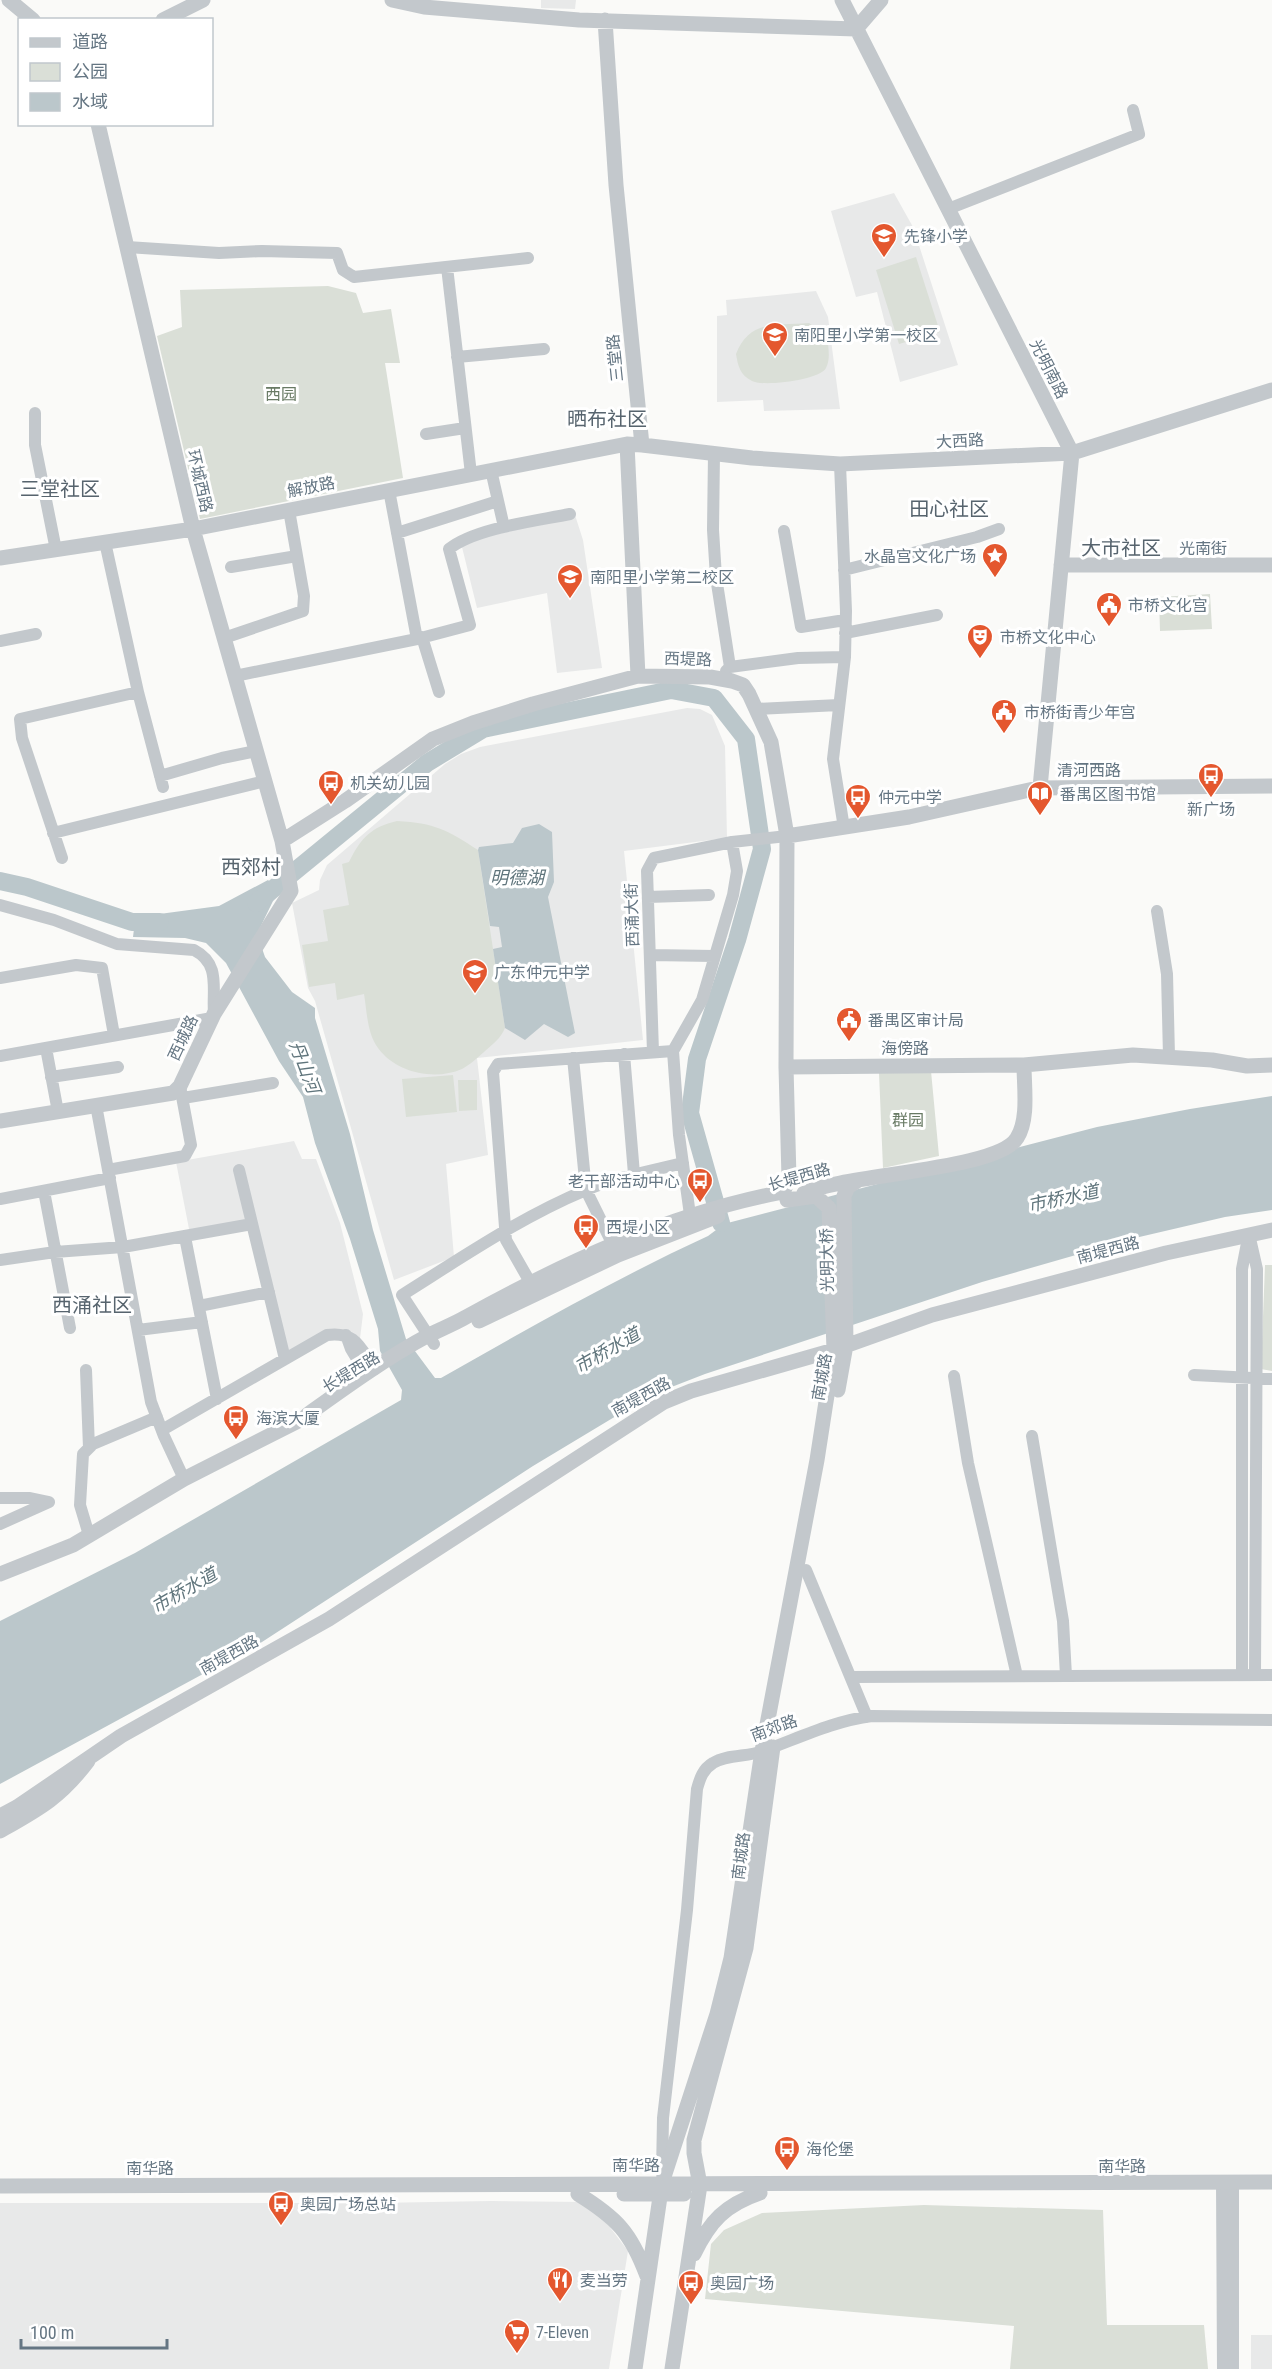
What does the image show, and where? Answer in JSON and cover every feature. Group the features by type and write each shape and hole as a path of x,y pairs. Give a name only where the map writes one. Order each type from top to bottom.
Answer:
{"street":[{"path":"9,0 31,18"},
{"path":"167,18 203,0"},
{"path":"392,0 424,7 605,20 856,28 881,0"},
{"name":"光明南路","path":"842,0 1072,453"},
{"name":"三堂路","path":"605,20 634,445 638,676"},
{"path":"948,209 1139,134 1133,110"},
{"name":"环城西路","path":"98,126 193,529 282,841"},
{"path":"127,247 219,253 262,251 337,253 343,270 354,277 528,258"},
{"path":"447,267 471,474"},
{"path":"457,357 544,349"},
{"name":"大西路","path":"634,445 840,464 1072,453 1272,390"},
{"path":"35,413 35,445 56,550"},
{"path":"426,435 465,428"},
{"name":"解放路","path":"0,558 193,529 491,470 634,445"},
{"path":"1039,793 1072,453"},
{"path":"714,454 713,530 716,577 730,667"},
{"path":"840,464 845,657 833,759 844,828"},
{"path":"491,470 504,527"},
{"path":"388,490 420,638 438,692"},
{"path":"397,533 498,501"},
{"path":"224,638 303,611 304,596 289,510"},
{"path":"235,676 420,638 470,625 448,549 457,542 504,527 570,514"},
{"path":"844,570 977,537 999,529"},
{"path":"784,531 801,627 845,627 937,615"},
{"path":"105,542 138,692 162,781 222,758 256,751"},
{"path":"231,567 297,556"},
{"name":"光南街","path":"1061,565 1272,565"},
{"path":"0,641 36,634"},
{"path":"718,678 730,667 798,658 845,657"},
{"name":"西堤路","path":"282,841 345,801 433,739 473,723 533,704 638,676 718,678 736,682 744,687 771,742 787,836 786,1066 789,1172"},
{"path":"62,858 22,738 20,719 138,692"},
{"path":"756,709 839,705"},
{"path":"53,832 265,781"},
{"name":"清河西路","path":"787,836 1039,793 1272,786"},
{"name":"清河西路","path":"787,836 845,833 908,824 1039,793 1272,796"},
{"path":"698,1215 683,1163 673,1050 702,1000 733,895 737,871 732,842 787,836"},
{"name":"西城路","path":"0,1121 181,1092 213,1016 291,891 282,841"},
{"name":"西涌大街","path":"653,1052 647,871 654,858 732,842"},
{"path":"648,897 709,895"},
{"path":"0,905 54,920 117,944 194,950 205,956 212,967 213,1016 0,1056"},
{"path":"1157,910 1167,974 1169,1056"},
{"path":"650,955 714,956"},
{"path":"0,978 76,965 102,968 114,1035"},
{"path":"46,1048 58,1112"},
{"path":"530,1282 506,1240 493,1072 498,1064 673,1050"},
{"path":"624,1054 634,1174"},
{"path":"1024,1065 1133,1055 1169,1056 1247,1066 1272,1065"},
{"path":"573,1058 586,1190 615,1250"},
{"name":"海傍路","path":"786,1066 1024,1065"},
{"name":"长堤西路","path":"743,1204 787,1200 857,1181 966,1161 1007,1149 1018,1137 1023,1120 1024,1065"},
{"path":"51,1077 118,1067"},
{"path":"0,1199 44,1191 185,1156 191,1145 181,1092 273,1083"},
{"path":"96,1105 151,1401 184,1479"},
{"path":"425,1343 402,1295 506,1230 586,1190 634,1174 683,1163"},
{"path":"239,1170 285,1359"},
{"name":"长堤西路","path":"0,1574 73,1545 184,1479 307,1415 376,1371 530,1282 698,1215 782,1191 788,1183 789,1172"},
{"name":"光明大桥","path":"789,1172 800,1187 813,1193 827,1204 830,1212 844,1339"},
{"name":"光明大桥","path":"844,1339 846,1306 844,1196 849,1187 857,1181"},
{"path":"44,1191 70,1328"},
{"path":"0,1260 56,1252 123,1248 252,1224"},
{"name":"南堤西路","path":"0,1816 17,1807 96,1752 329,1619 642,1414 664,1402 844,1339 876,1335 932,1315 1021,1291 1166,1253 1272,1230"},
{"path":"1242,1675 1242,1269 1249,1234"},
{"path":"1249,1234 1257,1269 1255,1675"},
{"path":"185,1237 217,1399"},
{"name":"长堤西路","path":"425,1343 615,1250"},
{"path":"199,1306 269,1292"},
{"path":"138,1330 202,1322"},
{"path":"162,1430 327,1335 346,1335 355,1340 376,1371"},
{"name":"南城路","path":"673,2369 700,2189 694,2140 746,1948 768,1748 806,1570 844,1339"},
{"name":"南城路","path":"635,2369 661,2188 727,1977 817,1461 844,1339"},
{"path":"86,1370 89,1448"},
{"path":"1194,1375 1272,1379"},
{"path":"954,1376 968,1463 1017,1676"},
{"path":"88,1535 80,1505 83,1454 93,1444 157,1417"},
{"path":"1032,1436 1063,1621 1066,1676"},
{"path":"0,1498 30,1498 49,1502 0,1524"},
{"path":"806,1570 867,1717"},
{"path":"851,1677 1272,1675"},
{"name":"南郊路","path":"661,2188 663,2118 687,1910 697,1789 707,1767 716,1761 768,1748 841,1721 867,1717 1272,1720"},
{"name":"南堤西路","path":"0,1831 54,1800 72,1783 96,1752"},
{"name":"南华路","path":"700,2189 760,2193 1227,2187 1272,2182"},
{"name":"南华路","path":"0,2186 700,2189 1227,2187 1272,2192"},
{"path":"1222,2369 1227,2187"},
{"path":"1227,2187 1233,2369"},
{"name":"南华路","path":"0,2194 578,2194 661,2188"},
{"path":"688,2267 705,2233 722,2212 760,2193"},
{"path":"578,2194 616,2220 636,2248 648,2279"},
{"path":"630,2369 639,2338"}],"shaded area":[{"path":"541,0 576,0 575,9 541,8"},
{"name":"先锋小学","path":"894,193 913,227 958,365 900,382 877,292 856,297 831,211"},
{"name":"南阳里小学第一校区","path":"816,291 828,317 840,409 764,411 763,400 717,402 717,316 727,315 726,300"},
{"name":"南阳里小学第二校区","path":"575,515 583,540 602,668 557,673 547,593 477,608 461,543"},
{"name":"广东仲元中学","path":"687,708 700,709 712,715 725,746 727,838 624,851 643,1040 477,1058 488,1155 446,1164 454,1257 394,1280 315,1001 308,988 292,903 319,890 320,880 327,865 445,764 461,754 480,747"},
{"path":"294,1141 302,1159 316,1159 340,1223 363,1314 357,1363 336,1332 287,1356 248,1228 190,1234 176,1162"},
{"path":"584,2202 609,2226 628,2251 609,2369 0,2369 0,2203"},
{"path":"1251,2335 1272,2335 1272,2369 1251,2369"}],"green space":[{"path":"916,257 940,332 899,344 876,270"},
{"name":"西园","path":"328,286 356,293 363,313 391,309 400,363 385,363 403,478 200,519 157,336 182,327 180,290"},
{"path":"809,323 827,336 828,360 822,372 803,379 767,383 752,381 742,373 736,354 749,335 765,326"},
{"path":"1210,594 1212,629 1160,631 1159,597"},
{"path":"397,821 440,829 478,850 505,1028 496,1041 474,1061 451,1073 417,1072 405,1069 386,1057 374,1042 364,994 337,1000 335,983 309,987 302,945 328,941 323,910 349,905 342,864 349,862 358,846 374,830"},
{"name":"群园","path":"931,1071 939,1156 883,1168 879,1073"},
{"path":"453,1075 457,1112 406,1117 402,1079"},
{"path":"458,1080 477,1080 477,1110 459,1111"},
{"path":"1265,1265 1272,1265 1272,1371 1261,1369"},
{"path":"924,2205 1103,2210 1107,2325 1204,2325 1208,2369 1010,2369 1014,2326 705,2299 711,2244 724,2230 762,2213"}],"water":[{"name":"明德湖","path":"539,824 552,832 554,882 548,897 575,1033 568,1037 544,1024 525,1040 505,1028 493,949 502,947 499,927 490,926 478,850 479,847 513,843 522,828"},
{"name":"市桥水道","path":"268,880 281,892 273,901 257,934 265,957 292,992 315,1008 315,1018 350,1134 373,1230 406,1339 435,1378 441,1378 607,1286 708,1236 716,1230 716,1226 1097,1127 1272,1096 1272,1210 1225,1217 1135,1238 982,1282 705,1374 651,1395 533,1466 262,1642 0,1784 0,1621 135,1553 401,1400 402,1390 380,1351 378,1329 350,1239 315,1143 303,1097 279,1061 226,963 206,943 185,938 133,937 136,913 152,915 219,906"}],"waterway":[{"path":"256,903 427,763 483,729 671,690 714,698 746,739 762,849 737,940 697,1059 690,1113 721,1223"},
{"name":"丹山河","path":"0,881 27,887 132,922 160,922"}],"place":[{"name":"先锋小学","path":"884,259"},
{"name":"南阳里小学第一校区","path":"775,358"},
{"name":"水晶宫文化广场","path":"995,579"},
{"name":"南阳里小学第二校区","path":"570,600"},
{"name":"市桥文化宫","path":"1109,628"},
{"name":"市桥文化中心","path":"980,660"},
{"name":"市桥街青少年宫","path":"1004,735"},
{"name":"新广场","path":"1211,799"},
{"name":"机关幼儿园","path":"331,806"},
{"name":"番禺区图书馆","path":"1040,817"},
{"name":"仲元中学","path":"858,820"},
{"name":"广东仲元中学","path":"475,995"},
{"name":"番禺区审计局","path":"849,1043"},
{"name":"老干部活动中心","path":"700,1204"},
{"name":"西堤小区","path":"586,1250"},
{"name":"海滨大厦","path":"236,1441"},
{"name":"海伦堡","path":"787,2172"},
{"name":"奥园广场总站","path":"281,2227"},
{"name":"麦当劳","path":"560,2303"},
{"name":"奥园广场","path":"691,2306"},
{"name":"7-Eleven","path":"517,2355"}],"district":[{"name":"晒布社区","path":"607,419"},
{"name":"三堂社区","path":"60,489"},
{"name":"田心社区","path":"949,509"},
{"name":"大市社区","path":"1121,548"},
{"name":"西郊村","path":"251,867"},
{"name":"西涌社区","path":"92,1305"}]}
